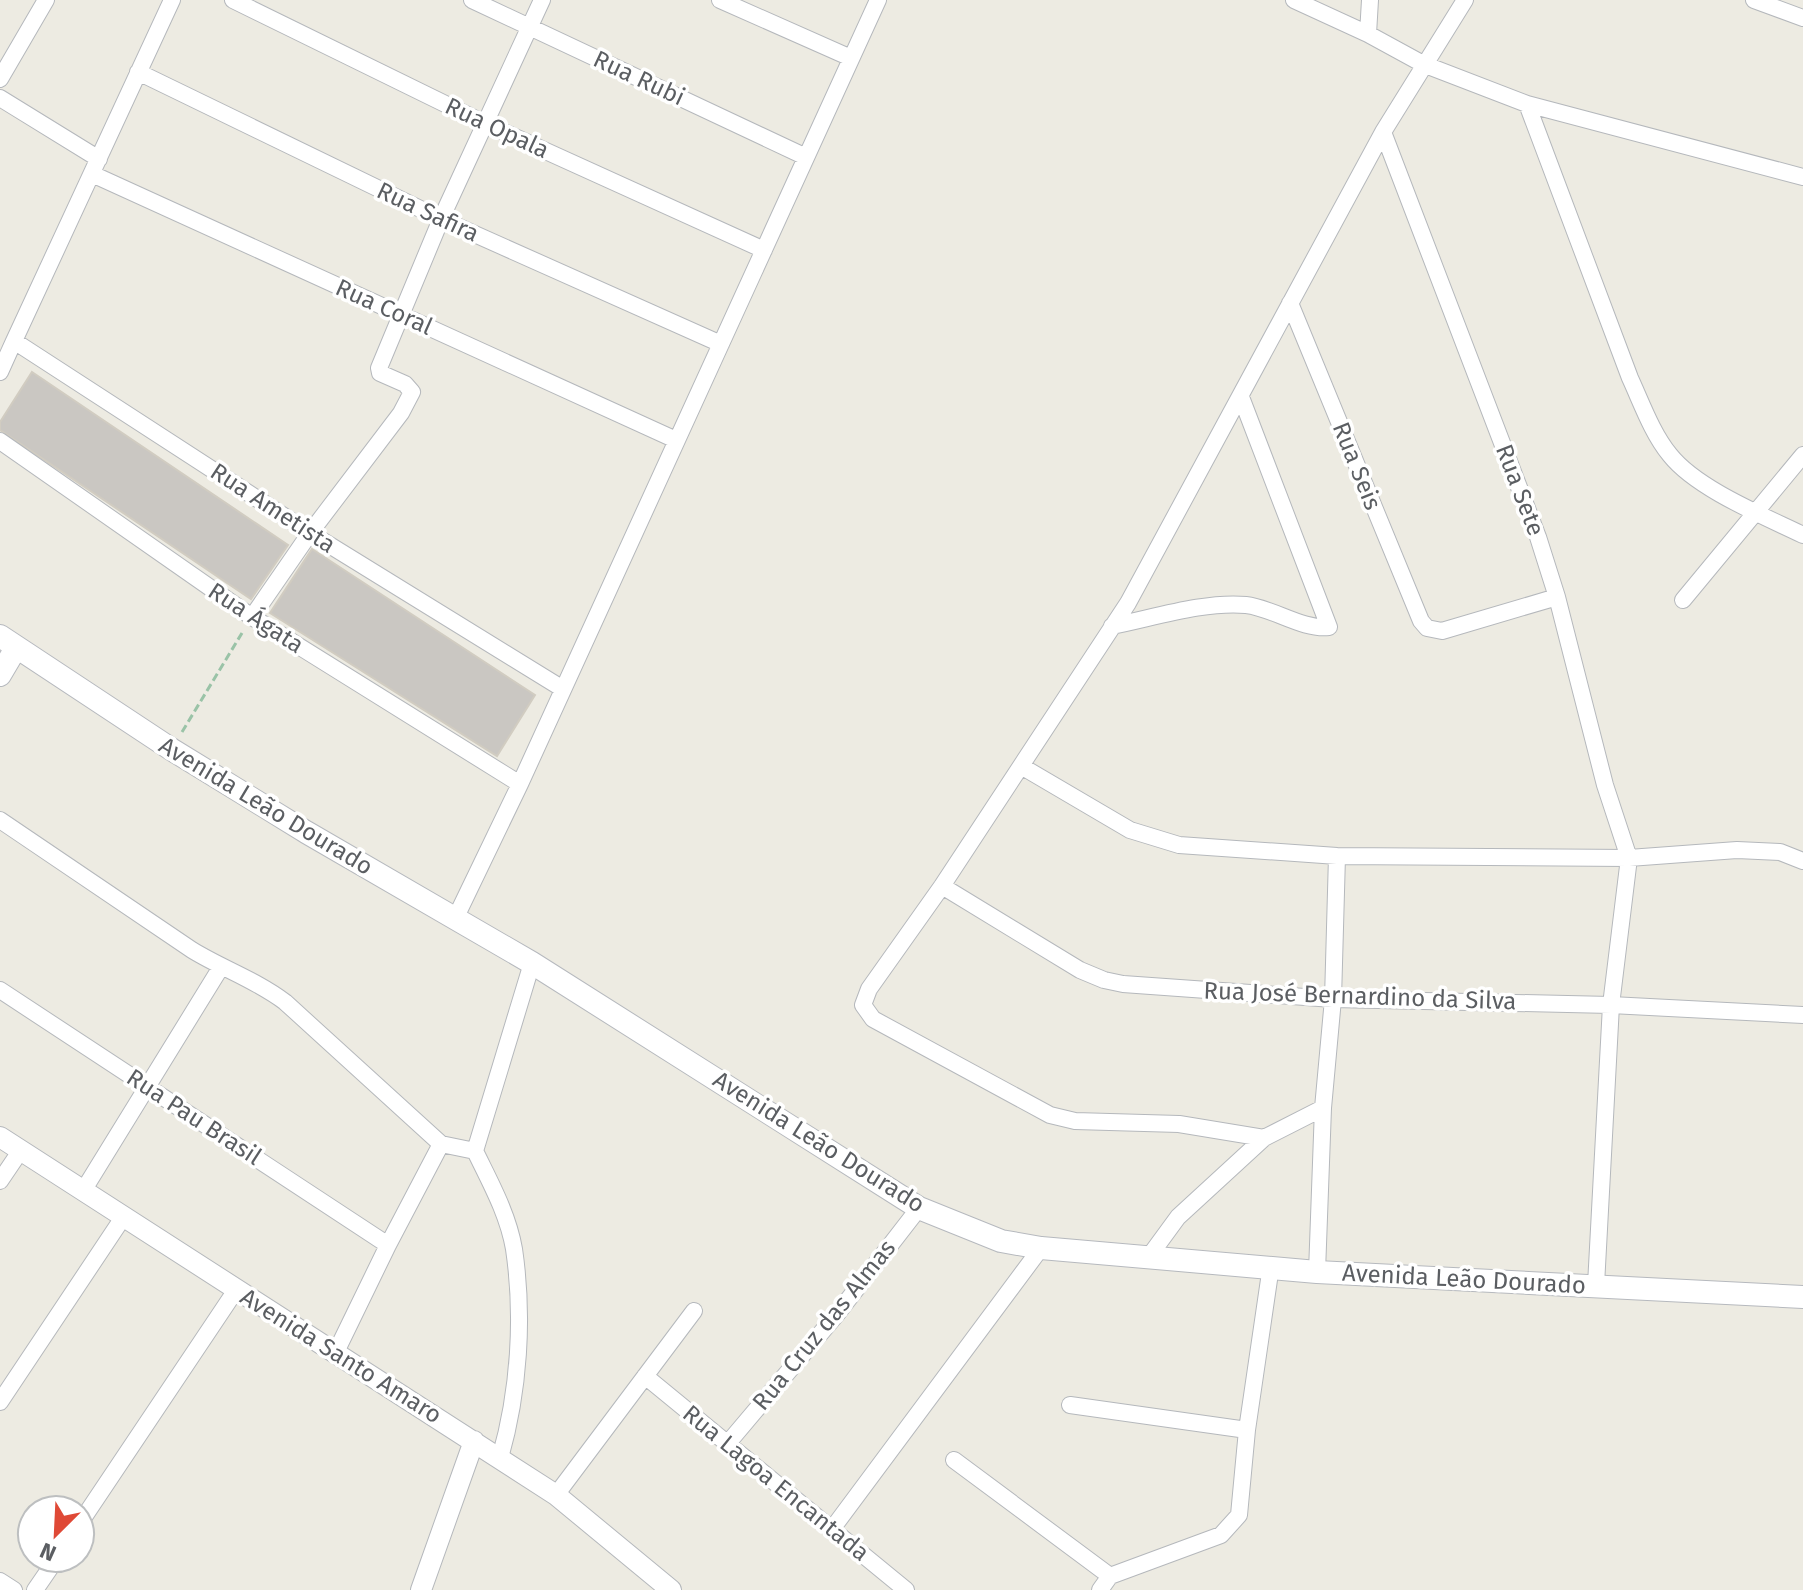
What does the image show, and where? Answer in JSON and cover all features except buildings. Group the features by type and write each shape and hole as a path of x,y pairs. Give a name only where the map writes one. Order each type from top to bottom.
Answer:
{"main road":[{"name":"Avenida Leão Dourado","path":"8,642 171,749 532,963 919,1208 1001,1241 1041,1248 1317,1272 1803,1297"},
{"path":"0,675 8,642"}],"street":[{"path":"0,79 46,0"},
{"path":"0,372 172,0"},
{"name":"Rua Opala","path":"233,0 484,123 764,250"},
{"name":"Rua Rubi","path":"472,0 806,157"},
{"path":"252,617 411,396 412,392 405,384 380,373 379,368 441,219 542,0"},
{"path":"720,0 851,58"},
{"path":"455,919 520,784 878,0"},
{"path":"1294,0 1368,34 1423,64 1527,104 1803,177"},
{"path":"1368,34 1370,0"},
{"path":"1754,0 1803,18"},
{"path":"1264,1138 1179,1124 1091,1123 1050,1115 873,1019 865,1011 864,996 942,886 1128,603 1383,132 1461,4"},
{"name":"Rua Safira","path":"138,72 441,219 721,344"},
{"name":"Rua Coral","path":"0,98 95,166 401,315 676,440"},
{"path":"1527,104 1630,378 1649,421 1671,456 1688,472 1803,535"},
{"name":"Rua Sete","path":"1383,132 1538,537 1557,597 1605,785 1629,858"},
{"name":"Rua Seis","path":"1290,303 1421,621 1427,628 1442,631 1557,597"},
{"name":"Rua Ametista","path":"14,341 310,533 563,689"},
{"path":"1112,626 1202,608 1243,605 1263,608 1315,626 1329,627 1241,397"},
{"name":"Rua Ágata","path":"0,441 252,617 520,784"},
{"path":"1683,600 1803,455"},
{"path":"1021,766 1130,830 1179,845 1337,856 1629,858 1737,850 1780,852 1803,861"},
{"path":"0,820 221,967 256,981 285,1002 441,1144 475,1151"},
{"path":"1317,1272 1323,1108 1333,999 1337,856"},
{"path":"1596,1285 1611,1005 1629,858"},
{"name":"Rua José Bernardino da Silva","path":"942,886 1080,970 1123,984 1333,999 1611,1005 1803,1015"},
{"path":"500,1458 514,1400 517,1355 514,1247 499,1199 475,1151 532,963"},
{"path":"83,1191 221,967"},
{"name":"Rua Pau Brasil","path":"0,990 388,1245"},
{"path":"1148,1258 1178,1217 1264,1138 1323,1108"},
{"name":"Avenida Santo Amaro","path":"0,1137 556,1495 671,1590"},
{"path":"336,1352 441,1144"},
{"path":"0,1181 21,1150"},
{"name":"Rua Cruz das Almas","path":"728,1443 837,1314 919,1208"},
{"path":"0,1402 124,1216"},
{"path":"832,1529 1041,1248"},
{"path":"1100,1590 1110,1576 1221,1535 1239,1515 1247,1430 1271,1266"},
{"path":"96,1499 236,1290"},
{"path":"556,1495 694,1311"},
{"name":"Rua Lagoa Encantada","path":"645,1376 906,1590"},
{"path":"1070,1405 1247,1430"},
{"path":"421,1590 474,1441"},
{"path":"954,1460 1110,1576"},
{"path":"0,1581 14,1590"}],"path":[{"path":"171,749 252,617"}]}
